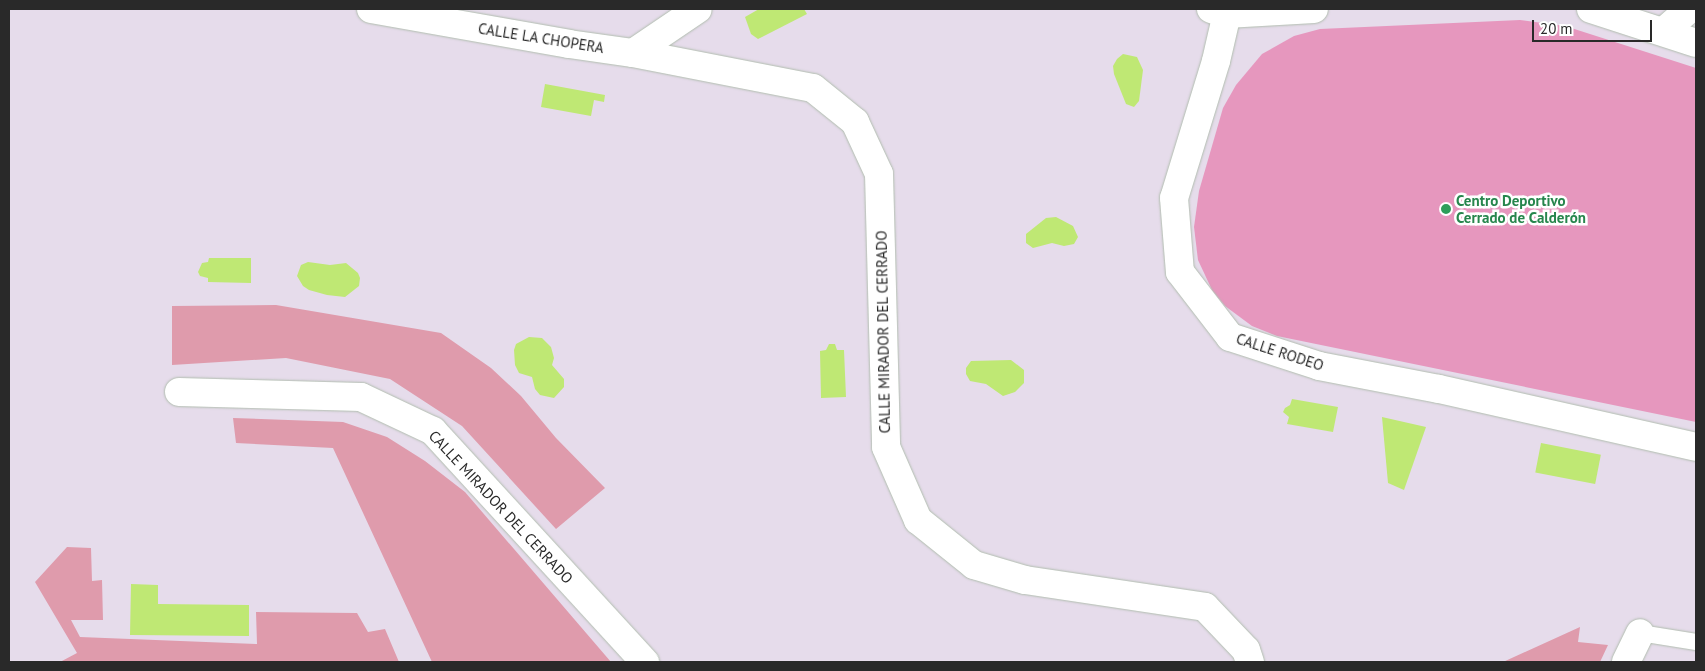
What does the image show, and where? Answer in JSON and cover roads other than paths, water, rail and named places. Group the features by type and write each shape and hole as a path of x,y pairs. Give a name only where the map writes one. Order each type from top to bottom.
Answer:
{"street":[{"name":"CALLE LA CHOPERA","path":"371,9 569,44 633,53"},
{"path":"633,53 698,9"},
{"name":"CALLE RODEO","path":"1314,9 1224,10 1216,61 1174,198 1180,272 1230,337 1319,366 1439,389 1696,447"},
{"path":"1590,9 1664,31 1696,43"},
{"path":"1664,31 1689,9"},
{"name":"CALLE MIRADOR DEL CERRADO","path":"633,53 813,88 855,122 879,174 886,447 918,520 974,565 1025,580 1205,608 1246,650 1250,662"},
{"name":"CALLE MIRADOR DEL CERRADO","path":"179,392 361,397 433,431 645,662"},
{"path":"1626,662 1640,633"}],"lane":[{"path":"1640,633 1696,642"}],"place":[{"name":"Centro Deportivo Cerrado de Calderón","path":"1446,209"}]}
